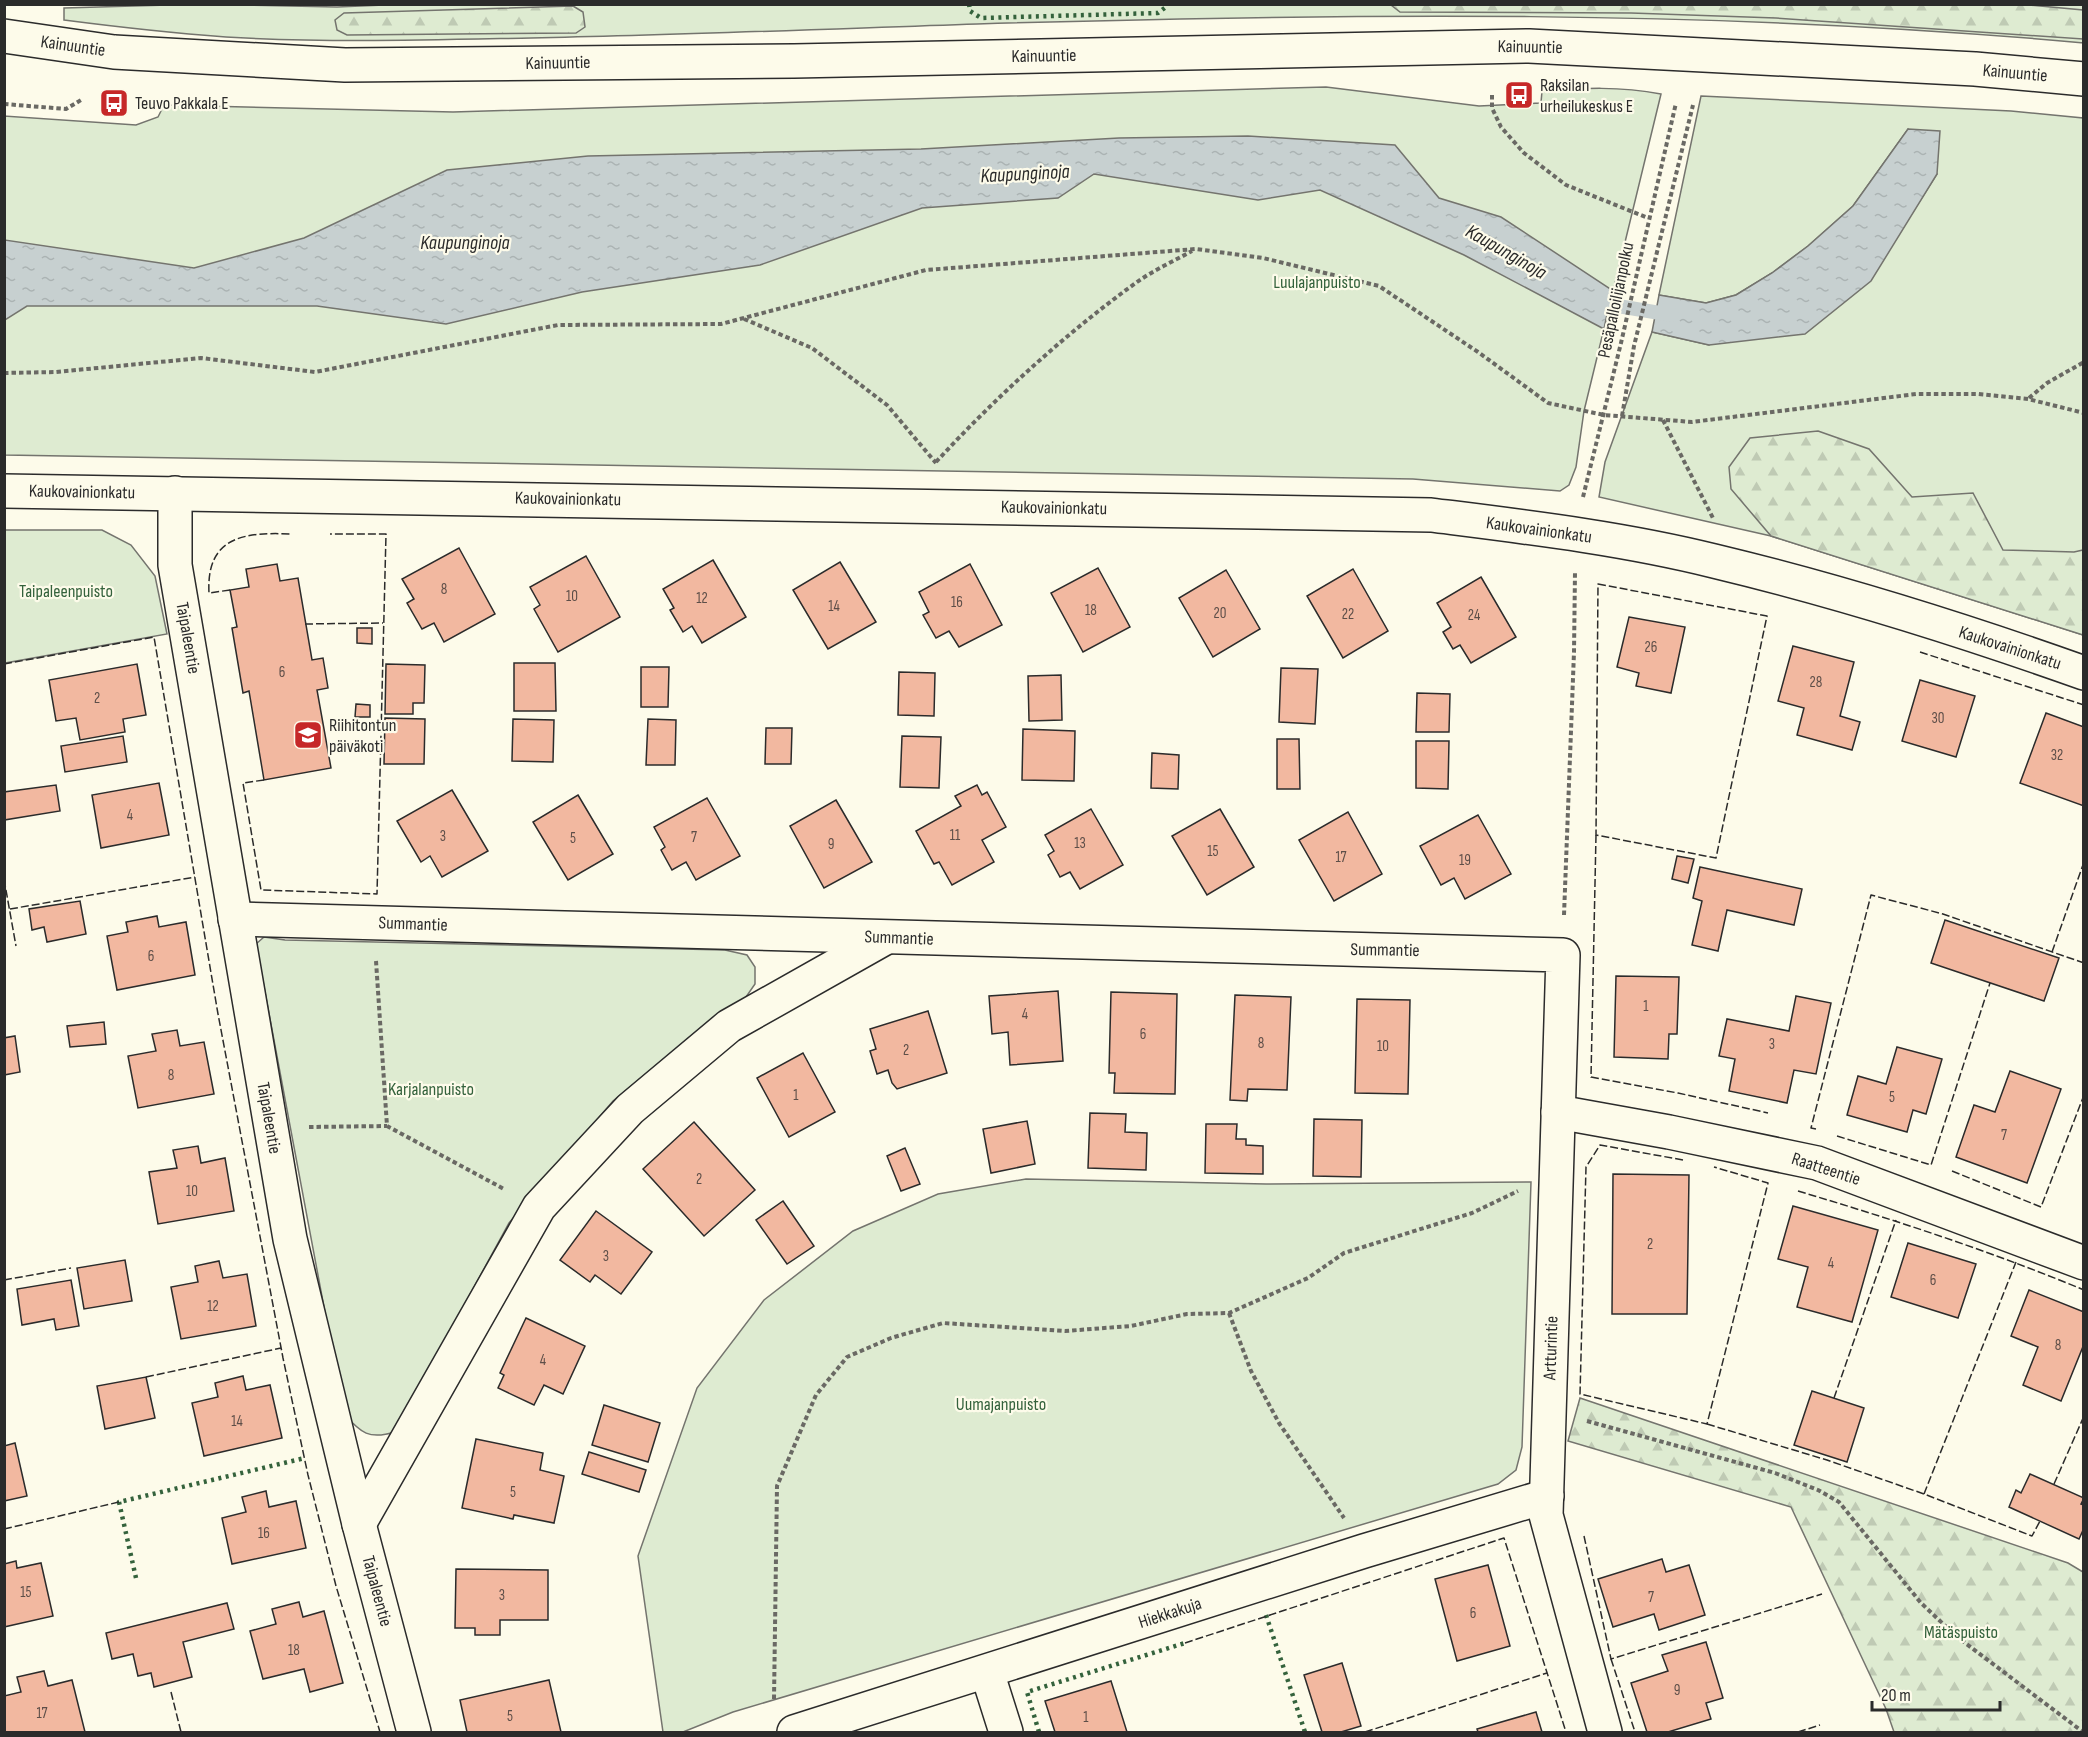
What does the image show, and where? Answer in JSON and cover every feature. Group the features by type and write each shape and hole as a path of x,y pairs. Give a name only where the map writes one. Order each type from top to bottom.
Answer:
{"main road":[{"name":"Kainuuntie","path":"4,36 114,52 345,65 806,61 1529,46 1975,69 2084,79"},
{"name":"Kaukovainionkatu","path":"4,491 1578,518 1712,560 1794,581 1983,639 2084,673"},
{"name":"Taipaleentie","path":"175,493 175,565 290,1239 359,1524 414,1732"},
{"name":"Summantie","path":"235,919 1563,955"},
{"path":"359,1524 539,1207 630,1108 729,1026 885,938"},
{"name":"Artturintie","path":"1563,955 1546,1515 1605,1732"},
{"name":"Raatteentie","path":"1558,1112 1669,1132 1817,1163 2084,1263"},
{"name":"Hiekkakuja","path":"784,1721 987,1672 1364,1551 1547,1496"},
{"path":"987,1672 1006,1732"}],"path":[{"path":"1492,95 1492,108 1501,127 1524,153 1566,185 1648,218"},
{"path":"4,104 66,109 81,100"},
{"name":"Pesäpalloilijanpolku","path":"1563,955 1578,518 1676,103"},
{"path":"1622,416 1634,346 1693,105"},
{"path":"743,319 812,348 887,405 936,462 978,416 1047,354 1138,281 1196,249"},
{"path":"4,373 56,372 201,358 315,372 558,325 722,324 926,270 1196,249 1263,258 1378,286 1478,352 1548,403 1604,415 1692,422 1916,394 1978,394 2028,399 2084,413"},
{"path":"2028,399 2047,383 2084,362"},
{"path":"1662,420 1716,524"},
{"path":"373,923 387,1126"},
{"path":"270,1127 387,1126 539,1207"},
{"path":"784,1721 777,1486 816,1395 847,1358 891,1338 943,1323 1065,1331 1131,1326 1187,1314 1228,1313 1308,1278 1344,1253 1472,1213 1556,1172"},
{"path":"1228,1313 1251,1371 1279,1423 1334,1500 1364,1551"},
{"path":"1549,1410 1775,1473 1818,1490 1839,1502 1921,1603 1956,1636 2083,1732"}],"green space":[{"path":"203,4 337,7 408,4 2083,4 2084,43 1808,24 1531,17 1392,16 1115,20 643,35 378,40 226,37 64,20 64,8"},
{"path":"1391,5 2029,5 2083,10 2083,39 1776,18 1631,13 1400,12"},
{"path":"573,6 583,12 585,27 576,33 347,35 337,30 335,20 344,13"},
{"name":"Luulajanpuisto","path":"1326,87 1479,106 1541,103 1542,91 1557,90 1616,89 1661,94 1584,411 1576,467 1569,485 1560,491 1413,479 5,455 4,116 136,125 158,117 164,105 453,112"},
{"path":"1701,96 2011,111 2083,118 2083,635 1771,536 1599,497 1605,462 1652,332 1709,345 1907,221 1937,174 1908,129 1853,206 1808,246 1772,273 1736,295 1706,303 1659,295"},
{"path":"1818,431 1869,449 1912,497 1973,493 2003,550 2074,552 2083,550 2083,635 1771,536 1731,489 1729,467 1750,438"},
{"name":"Taipaleenpuisto","path":"5,530 102,530 131,545 155,576 167,634 5,663"},
{"name":"Karjalanpuisto","path":"264,937 285,940 725,950 747,955 755,967 755,984 746,997 676,1049 613,1101 509,1223 395,1432 378,1435 366,1433 355,1426 344,1414 256,944"},
{"name":"Uumajanpuisto","path":"1026,1179 1266,1184 1531,1182 1522,1447 1516,1470 1498,1484 733,1712 683,1732 663,1732 638,1556 697,1388 764,1300 853,1231 938,1194"},
{"name":"Mätäspuisto","path":"1580,1398 2068,1563 2083,1572 2083,1732 1894,1732 1886,1709 1791,1507 1568,1441"}],"water":[{"path":"1908,129 1940,131 1937,174 1871,281 1805,334 1709,345 1652,332 1659,295 1706,303 1736,295 1772,273 1808,246 1853,206"},
{"name":"Kaupunginoja","path":"1248,136 1395,145 1439,198 1501,217 1612,290 1604,329 1464,255 1320,190 1258,200 1094,174 1058,198 922,208 760,265 582,292 446,324 317,306 27,306 5,320 5,240 194,268 304,238 447,170 588,156 921,149 1119,138"}],"building":[{"path":"459,548 495,614 444,642 434,623 422,629 407,603 414,599 402,579"},
{"path":"586,556 620,617 558,652 534,609 540,605 530,587"},
{"path":"713,560 746,617 702,643 692,626 683,632 670,610 674,608 663,589"},
{"path":"840,562 876,622 828,649 793,590"},
{"path":"277,564 280,581 298,578 312,660 323,658 328,688 317,690 331,768 264,780 249,691 243,693 232,628 237,627 230,590 249,587 246,569"},
{"path":"970,564 1002,625 959,647 949,631 936,638 923,615 929,612 919,592"},
{"path":"1098,568 1130,627 1083,652 1051,593"},
{"path":"1353,569 1388,631 1343,658 1307,596"},
{"path":"1226,570 1260,629 1213,657 1179,598"},
{"path":"1481,577 1516,637 1471,663 1460,645 1453,649 1443,632 1451,627 1437,603"},
{"path":"1629,617 1685,627 1671,693 1636,686 1639,673 1617,667"},
{"path":"357,628 372,628 372,644 357,643"},
{"path":"1793,646 1854,662 1840,716 1860,722 1852,750 1797,735 1804,708 1778,701"},
{"path":"514,663 555,663 556,711 514,711"},
{"path":"137,664 146,715 123,719 125,732 80,740 76,718 56,721 49,680"},
{"path":"386,664 425,665 424,703 413,703 413,714 385,714"},
{"path":"641,667 669,667 668,707 641,707"},
{"path":"1281,668 1318,669 1315,724 1279,722"},
{"path":"899,672 935,673 934,716 898,715"},
{"path":"1061,675 1062,720 1029,721 1028,676"},
{"path":"1920,680 1975,696 1956,757 1902,741"},
{"path":"1417,693 1450,694 1449,732 1416,732"},
{"path":"356,704 370,705 370,717 355,717"},
{"path":"2046,713 2084,727 2084,806 2020,783"},
{"path":"385,718 425,719 424,764 384,764"},
{"path":"513,719 554,720 553,762 512,761"},
{"path":"648,719 676,720 675,765 646,765"},
{"path":"766,728 792,728 791,764 765,764"},
{"path":"1023,729 1075,731 1074,781 1022,780"},
{"path":"123,736 127,762 65,772 61,746"},
{"path":"902,736 941,737 939,788 900,787"},
{"path":"1277,739 1299,739 1300,789 1277,789"},
{"path":"1416,741 1449,741 1448,789 1416,788"},
{"path":"1152,753 1179,755 1178,789 1151,788"},
{"path":"159,783 169,835 101,848 92,795"},
{"path":"56,785 60,811 4,820 4,792"},
{"path":"977,785 982,795 987,792 1006,827 982,840 994,862 952,885 939,862 934,864 916,831 961,806 955,796"},
{"path":"452,790 488,851 442,877 430,856 421,862 397,821"},
{"path":"578,795 613,854 568,880 533,822"},
{"path":"707,798 740,856 696,880 686,862 672,870 661,850 665,847 654,827"},
{"path":"836,800 872,862 824,888 790,826"},
{"path":"1091,809 1123,865 1080,889 1070,872 1060,877 1048,855 1054,851 1045,835"},
{"path":"1220,809 1254,867 1207,895 1172,836"},
{"path":"1348,812 1382,874 1334,901 1299,840"},
{"path":"1478,815 1511,874 1465,899 1454,878 1441,885 1420,846"},
{"path":"1677,856 1694,859 1688,883 1672,879"},
{"path":"1700,867 1802,889 1794,925 1727,910 1718,951 1692,945 1702,901 1693,898"},
{"path":"80,901 86,934 47,942 44,927 32,930 29,909"},
{"path":"157,916 159,927 186,922 195,975 117,990 107,936 128,932 126,922"},
{"path":"1945,920 2059,958 2044,1001 1931,963"},
{"path":"1616,976 1679,977 1677,1034 1669,1034 1668,1059 1614,1057"},
{"path":"1058,991 1063,1061 1010,1065 1008,1032 992,1034 989,996"},
{"path":"1111,992 1177,994 1175,1094 1114,1093 1115,1073 1109,1073"},
{"path":"1235,995 1291,997 1287,1090 1248,1089 1247,1101 1230,1100"},
{"path":"1796,996 1831,1003 1816,1074 1794,1070 1787,1103 1729,1091 1735,1059 1719,1056 1727,1019 1789,1031"},
{"path":"1357,999 1410,1000 1408,1094 1355,1093"},
{"path":"928,1011 947,1073 897,1089 892,1083 888,1070 877,1074 870,1051 876,1049 870,1029"},
{"path":"104,1022 106,1044 70,1047 67,1026"},
{"path":"177,1030 180,1046 204,1042 214,1094 138,1108 128,1056 156,1051 152,1034"},
{"path":"15,1036 20,1072 4,1075 4,1038"},
{"path":"1897,1047 1942,1059 1926,1114 1913,1110 1907,1132 1847,1115 1858,1076 1886,1084"},
{"path":"803,1053 835,1112 789,1137 757,1078"},
{"path":"2010,1071 2061,1089 2027,1183 1956,1157 1974,1105 1995,1112"},
{"path":"1090,1113 1126,1114 1125,1132 1147,1133 1146,1170 1088,1168"},
{"path":"1314,1119 1362,1120 1361,1177 1313,1176"},
{"path":"1027,1121 1035,1164 991,1173 983,1129"},
{"path":"694,1122 755,1190 704,1236 643,1169"},
{"path":"1206,1124 1237,1124 1236,1139 1246,1139 1246,1145 1263,1146 1263,1174 1205,1173"},
{"path":"198,1146 201,1163 225,1158 234,1211 158,1224 149,1172 177,1168 173,1150"},
{"path":"905,1148 920,1184 901,1191 887,1156"},
{"path":"1613,1174 1689,1175 1687,1314 1612,1314"},
{"path":"783,1201 814,1246 787,1264 756,1220"},
{"path":"1793,1206 1878,1230 1852,1322 1797,1307 1808,1267 1778,1259"},
{"path":"596,1211 652,1252 621,1294 595,1275 590,1282 560,1260"},
{"path":"1908,1243 1976,1264 1958,1318 1891,1297"},
{"path":"125,1260 132,1301 84,1309 77,1268"},
{"path":"219,1261 223,1278 247,1274 256,1326 181,1339 171,1287 198,1282 195,1266"},
{"path":"71,1280 79,1326 56,1330 54,1319 22,1325 17,1289"},
{"path":"2029,1290 2084,1312 2084,1344 2061,1401 2023,1385 2038,1347 2011,1336"},
{"path":"526,1318 585,1346 563,1394 544,1385 534,1405 498,1388 504,1375 500,1373"},
{"path":"243,1376 246,1390 270,1385 282,1438 204,1456 192,1403 218,1397 215,1383"},
{"path":"146,1377 155,1418 105,1429 97,1386"},
{"path":"1812,1391 1864,1408 1847,1462 1794,1445"},
{"path":"604,1405 660,1423 648,1462 592,1445"},
{"path":"476,1439 543,1453 540,1470 564,1476 554,1523 514,1515 513,1519 462,1508"},
{"path":"15,1443 27,1496 4,1501 4,1446"},
{"path":"589,1452 646,1470 639,1492 582,1474"},
{"path":"2030,1474 2084,1498 2081,1504 2084,1505 2084,1528 2079,1539 2009,1507 2016,1490 2021,1493"},
{"path":"266,1491 269,1507 296,1501 306,1548 232,1564 222,1518 246,1512 242,1497"},
{"path":"1662,1559 1666,1572 1689,1565 1705,1615 1659,1630 1654,1614 1613,1627 1598,1579"},
{"path":"16,1561 17,1568 41,1563 53,1616 4,1627 4,1564"},
{"path":"1488,1565 1510,1646 1457,1661 1435,1579"},
{"path":"456,1569 548,1570 548,1620 500,1620 500,1635 475,1635 475,1628 455,1628"},
{"path":"299,1602 303,1617 324,1611 343,1683 310,1692 304,1669 263,1679 250,1631 276,1624 272,1609"},
{"path":"227,1603 234,1629 183,1642 192,1677 154,1687 151,1673 138,1676 133,1654 112,1659 106,1633"},
{"path":"1706,1642 1723,1698 1706,1703 1711,1719 1668,1732 1647,1732 1631,1683 1668,1671 1662,1655"},
{"path":"1342,1663 1361,1726 1341,1732 1322,1732 1304,1675"},
{"path":"44,1671 48,1686 72,1680 85,1732 5,1732 4,1696 21,1692 17,1677"},
{"path":"549,1680 561,1732 467,1732 460,1700"},
{"path":"1111,1681 1127,1732 1055,1732 1045,1701"},
{"path":"1536,1712 1542,1732 1478,1732 1477,1729"}],"waterway":[{"name":"Kaupunginoja","path":"1594,302 1672,315"}],"hedge":[{"path":"969,4 970,11 981,18 1158,13 1166,7 1165,4"},
{"path":"136,1578 119,1502 305,1458"},
{"path":"1266,1615 1305,1732"},
{"path":"1039,1732 1027,1692 1185,1643"}],"fence":[{"path":"230,590 209,593 214,559 221,549 232,541 244,537 258,534 291,534"},
{"path":"264,780 243,783 261,890 377,894 386,534 330,534"},
{"path":"1598,584 1767,616 1716,858 1596,835 1598,584"},
{"path":"305,624 383,623"},
{"path":"4,664 154,637 218,1014 283,1358 308,1475 336,1586 380,1732"},
{"path":"1920,652 2084,705"},
{"path":"1596,835 1591,1077 1768,1113"},
{"path":"2052,952 2084,862"},
{"path":"10,909 195,877"},
{"path":"4,879 16,946"},
{"path":"1816,1129 1811,1128 1871,895 1943,914 2084,963"},
{"path":"1837,1136 1931,1165 1990,983"},
{"path":"1952,1171 2041,1207 2084,1095"},
{"path":"1683,1160 1600,1145 1586,1167 1580,1394 1707,1424 1768,1183 1714,1167"},
{"path":"1798,1191 1942,1237 2084,1290"},
{"path":"1834,1398 1896,1220"},
{"path":"1924,1494 2016,1262"},
{"path":"4,1280 71,1268"},
{"path":"146,1377 281,1348"},
{"path":"2054,1484 2084,1416"},
{"path":"1707,1424 1827,1460 1924,1494 2032,1536 2040,1521"},
{"path":"4,1529 119,1502"},
{"path":"1584,1536 1611,1659 1822,1594"},
{"path":"1185,1643 1504,1538 1566,1732"},
{"path":"1611,1659 1635,1732"},
{"path":"1365,1732 1547,1673"},
{"path":"171,1692 181,1732"},
{"path":"1798,1732 1820,1725"}],"place":[{"name":"Raksilan urheilukeskus E","path":"1519,95"},
{"name":"Teuvo Pakkala E","path":"114,103"},
{"name":"Riihitontun päiväkoti","path":"308,735"}]}
